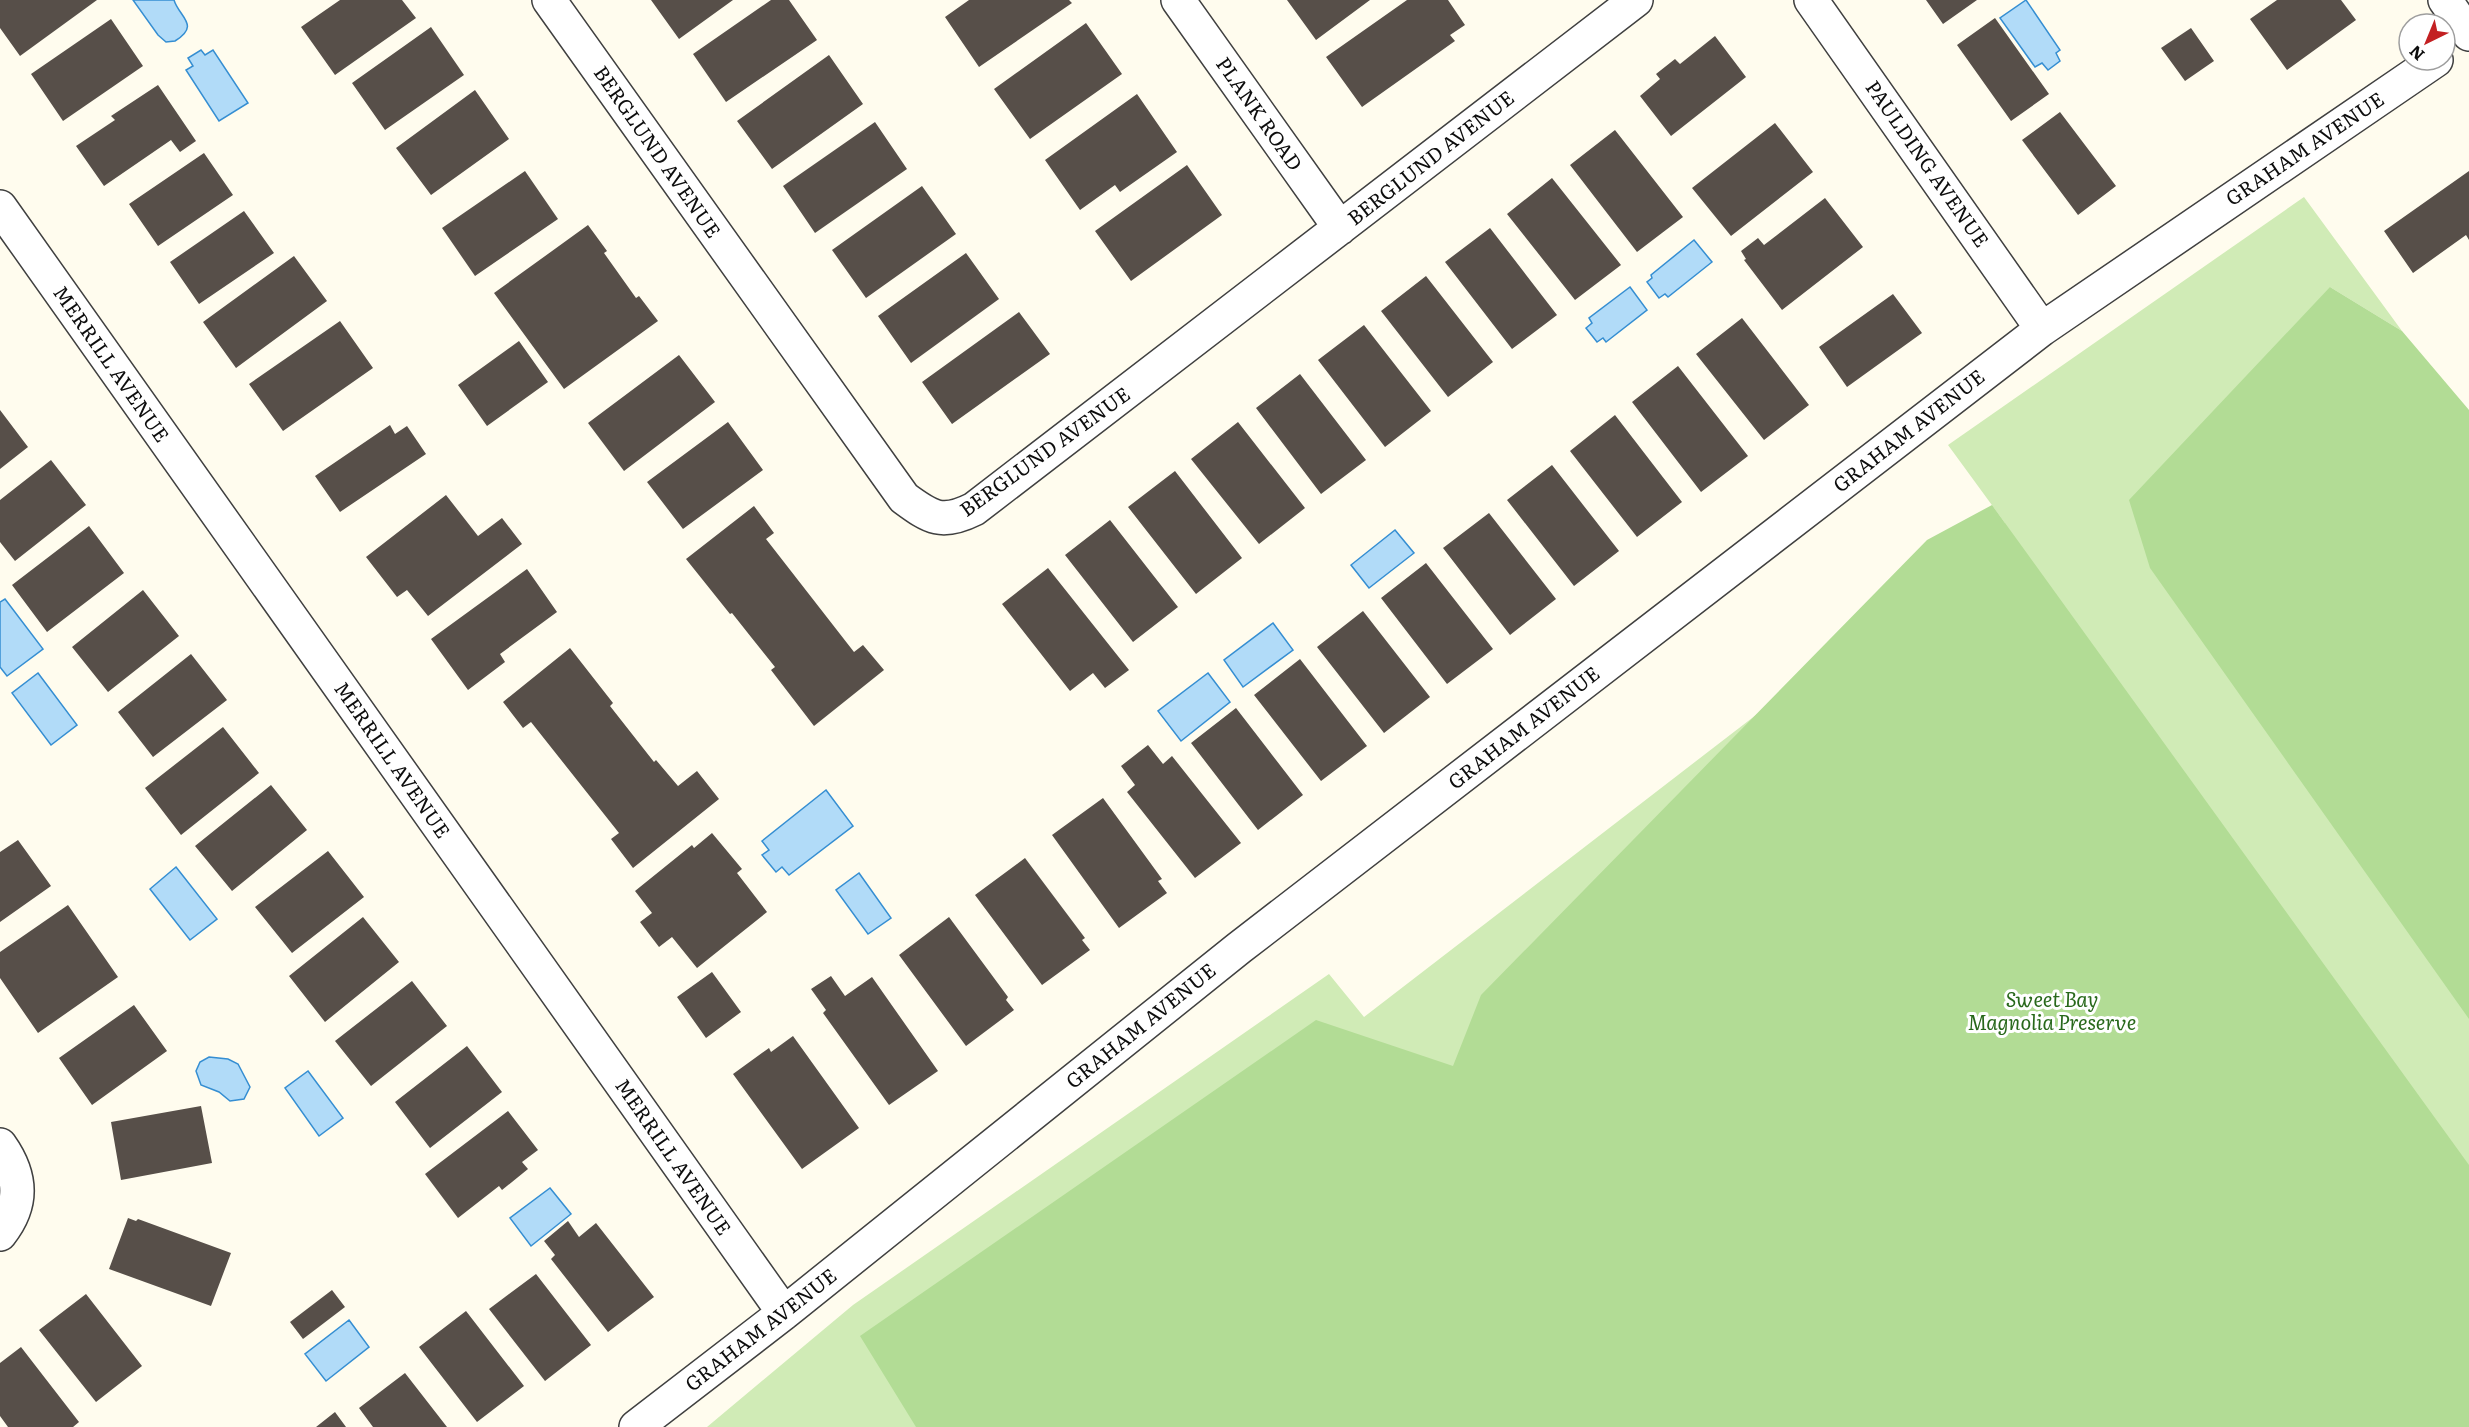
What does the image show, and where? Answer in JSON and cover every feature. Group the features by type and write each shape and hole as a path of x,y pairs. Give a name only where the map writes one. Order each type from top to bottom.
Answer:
{"street":[{"name":"BERGLUND AVENUE","path":"549,0 904,498 926,515 953,519 974,509 1636,0"},
{"name":"PLANK ROAD","path":"1178,0 1340,228"},
{"name":"PAULDING AVENUE","path":"1811,0 2042,329"},
{"path":"2445,0 2469,36"},
{"name":"GRAHAM AVENUE","path":"636,1427 784,1313 1239,948 2042,329 2418,72"},
{"name":"MERRILL AVENUE","path":"0,207 784,1313"},
{"path":"0,1145 16,1178 17,1203 8,1225 0,1234"}],"green space":[{"name":"Sweet Bay Magnolia Preserve","path":"2304,197 2402,331 2330,287 2469,597 2469,1427 707,1427 853,1305 1329,974 1364,1017 2005,523 1948,445"},
{"path":"2330,287 2402,331 2469,410 2469,1019 2150,568 2129,500"},
{"name":"Sweet Bay Magnolia Preserve","path":"1992,505 2469,1165 2469,1427 916,1427 860,1336 1316,1020 1453,1066 1481,995 1927,540"}],"water":[{"path":"133,0 174,0 186,21 187,30 175,41 166,42 158,35"},
{"path":"2026,0 2060,50 2056,53 2060,61 2048,70 2042,63 2035,67 2000,18"},
{"path":"201,50 205,55 213,50 248,103 219,121 186,70 193,66 188,58"},
{"path":"1694,240 1712,262 1668,297 1665,294 1659,298 1647,282 1652,278 1651,275"},
{"path":"1630,287 1647,310 1606,342 1603,338 1597,342 1586,328 1592,323 1589,318"},
{"path":"1395,530 1414,553 1369,588 1351,565"},
{"path":"5,599 43,649 7,676 0,667 0,602"},
{"path":"1273,623 1293,650 1243,687 1224,660"},
{"path":"38,673 77,725 51,745 12,693"},
{"path":"1208,673 1230,702 1181,741 1158,711"},
{"path":"826,790 853,826 789,875 782,867 776,872 762,855 769,850 762,841"},
{"path":"176,867 217,919 190,940 150,889"},
{"path":"859,873 891,918 868,934 836,890"},
{"path":"209,1057 228,1059 238,1064 250,1087 244,1099 230,1101 219,1092 201,1085 196,1071 200,1062"},
{"path":"308,1071 343,1118 319,1136 285,1088"},
{"path":"550,1188 571,1214 531,1246 510,1218"},
{"path":"349,1320 369,1347 326,1381 305,1354"}],"building":[{"path":"0,0 97,0 20,56 0,28"},
{"path":"340,0 402,0 416,18 335,75 301,27"},
{"path":"651,0 733,0 679,39"},
{"path":"771,0 789,0 817,40 726,102 693,54"},
{"path":"969,0 1069,0 1072,3 979,67 945,17"},
{"path":"1287,0 1370,0 1316,40"},
{"path":"1407,0 1448,0 1465,25 1450,35 1455,41 1362,107 1326,57"},
{"path":"1926,0 1977,0 1943,24"},
{"path":"2277,0 2341,0 2356,20 2287,70 2250,19"},
{"path":"1995,18 2049,94 2011,121 1957,45"},
{"path":"111,19 143,66 63,121 31,74"},
{"path":"1086,23 1122,74 1030,139 994,89"},
{"path":"431,27 464,75 385,130 352,83"},
{"path":"2191,28 2214,61 2185,81 2161,48"},
{"path":"1715,36 1746,77 1671,136 1640,96 1660,79 1656,74 1675,59 1680,64"},
{"path":"829,55 863,104 772,169 737,121"},
{"path":"158,85 196,141 180,152 171,140 104,186 76,146 115,120 111,116"},
{"path":"475,90 509,139 431,195 396,148"},
{"path":"1137,94 1177,152 1120,192 1115,185 1080,210 1045,160"},
{"path":"2060,112 2116,186 2078,215 2022,140"},
{"path":"875,122 907,169 815,233 783,186"},
{"path":"1775,123 1813,172 1731,236 1692,188"},
{"path":"1615,130 1683,217 1637,252 1570,165"},
{"path":"204,153 233,195 158,246 129,204"},
{"path":"1187,165 1222,215 1131,281 1095,231"},
{"path":"525,171 558,219 475,276 442,228"},
{"path":"2469,171 2469,240 2466,235 2413,273 2384,231"},
{"path":"1552,178 1621,265 1575,300 1507,214"},
{"path":"922,186 956,234 866,298 832,250"},
{"path":"1825,198 1863,247 1782,310 1744,260 1746,259 1741,251 1758,238 1764,245"},
{"path":"244,211 274,253 199,304 170,262"},
{"path":"588,225 607,251 604,253 636,298 639,296 658,321 564,389 494,293"},
{"path":"1490,228 1557,315 1512,349 1445,262"},
{"path":"966,253 999,299 911,363 878,316"},
{"path":"294,256 327,301 236,368 203,322"},
{"path":"1426,276 1493,362 1448,397 1381,311"},
{"path":"1893,294 1922,333 1847,387 1819,347"},
{"path":"1019,312 1050,354 952,424 922,382"},
{"path":"1742,318 1809,405 1764,440 1696,354"},
{"path":"340,321 373,368 283,431 249,384"},
{"path":"1364,325 1431,411 1385,447 1318,360"},
{"path":"519,341 548,382 487,426 458,385"},
{"path":"679,355 715,402 624,471 588,423"},
{"path":"1678,366 1748,456 1701,492 1632,402"},
{"path":"1300,374 1366,460 1321,494 1256,408"},
{"path":"0,410 28,447 0,469"},
{"path":"1615,415 1682,502 1637,537 1570,451"},
{"path":"728,422 763,470 683,529 647,482"},
{"path":"1238,422 1305,508 1259,544 1191,459"},
{"path":"390,425 395,434 407,426 426,454 340,512 315,476"},
{"path":"51,460 86,505 15,561 0,542 0,500"},
{"path":"1552,465 1619,551 1574,586 1507,500"},
{"path":"1175,471 1242,558 1196,594 1128,507"},
{"path":"446,495 478,536 502,518 522,544 428,616 407,590 397,597 366,557"},
{"path":"754,506 774,533 766,539 854,652 863,645 884,670 814,726 771,670 775,667 686,559"},
{"path":"1489,513 1556,599 1510,635 1443,548"},
{"path":"1110,520 1178,607 1133,642 1065,555"},
{"path":"89,526 124,573 47,632 12,585"},
{"path":"1426,563 1493,649 1447,684 1381,598"},
{"path":"1048,568 1129,670 1105,688 1093,673 1070,691 1002,604"},
{"path":"527,569 557,612 500,654 505,662 468,690 431,639"},
{"path":"143,590 179,636 108,692 72,647"},
{"path":"1363,611 1430,697 1384,733 1317,647"},
{"path":"570,648 613,703 610,706 654,762 656,760 678,786 697,771 719,799 633,868 611,839 619,833 531,722 523,728 503,702"},
{"path":"191,654 227,700 153,757 118,712"},
{"path":"1300,659 1367,746 1321,781 1254,695"},
{"path":"1236,708 1303,795 1258,830 1191,743"},
{"path":"223,727 259,773 181,835 145,788"},
{"path":"1148,745 1163,764 1172,756 1241,843 1195,878 1127,792 1135,785 1121,766"},
{"path":"271,785 307,830 232,891 195,846"},
{"path":"1103,798 1162,879 1158,881 1167,893 1119,928 1052,835"},
{"path":"712,833 742,869 737,873 767,912 697,968 672,937 659,947 640,922 652,913 635,891 692,845 694,848"},
{"path":"18,840 51,886 0,922 0,852"},
{"path":"328,851 364,897 292,953 255,907"},
{"path":"1025,858 1085,938 1082,940 1090,950 1042,985 975,895"},
{"path":"68,905 118,977 38,1033 0,978 0,952"},
{"path":"363,917 399,962 325,1022 289,976"},
{"path":"949,917 1008,997 1006,1000 1014,1010 966,1046 899,955"},
{"path":"712,972 741,1012 706,1038 677,997"},
{"path":"831,976 845,996 872,977 938,1071 889,1105 823,1013 826,1010 811,989"},
{"path":"412,981 447,1026 371,1086 335,1041"},
{"path":"134,1005 167,1051 92,1105 59,1058"},
{"path":"793,1036 859,1128 802,1169 733,1074 769,1048 771,1052"},
{"path":"467,1046 502,1092 430,1148 395,1102"},
{"path":"201,1106 212,1163 121,1180 111,1122"},
{"path":"508,1111 538,1150 522,1162 528,1169 502,1190 499,1186 458,1218 425,1174"},
{"path":"128,1218 136,1221 138,1219 231,1253 211,1306 109,1269"},
{"path":"568,1221 579,1237 596,1223 654,1297 608,1332 551,1259 555,1255 544,1241"},
{"path":"536,1274 591,1345 545,1381 489,1309"},
{"path":"332,1290 345,1307 303,1339 290,1322"},
{"path":"86,1294 142,1366 96,1402 39,1330"},
{"path":"466,1311 524,1386 477,1422 419,1347"},
{"path":"21,1347 79,1422 73,1427 8,1427 0,1416 0,1363"},
{"path":"405,1373 447,1427 373,1427 359,1408"},
{"path":"335,1412 346,1427 316,1427"}]}
